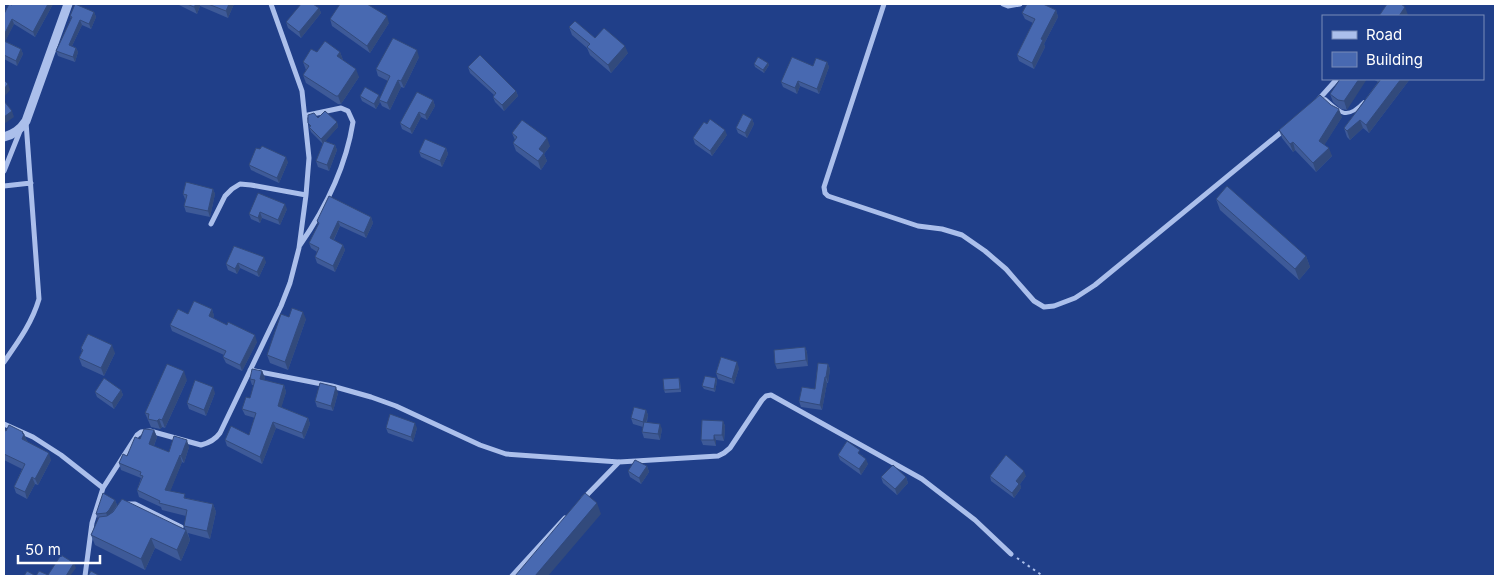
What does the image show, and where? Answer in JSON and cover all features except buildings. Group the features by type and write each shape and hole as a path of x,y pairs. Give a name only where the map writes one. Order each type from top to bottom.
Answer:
{"street":[{"path":"4,171 24,125 68,4"},
{"path":"85,576 103,488 131,441 141,432 150,431 201,445 216,438 281,306 290,282 299,248 309,158 302,91 271,4"},
{"path":"884,4 838,141 824,187 825,193 828,196 918,226 942,229 962,235 1006,269 1034,301 1044,307 1054,306 1075,298 1095,285 1286,128"},
{"path":"1003,4 1008,6 1020,4"},
{"path":"1315,102 1336,80"},
{"path":"299,248 316,222 327,200 342,163 353,122 348,111 341,108 305,116"},
{"path":"4,137 13,134 24,125"},
{"path":"4,362 18,343 34,314 39,299 31,183 24,125"},
{"path":"4,186 31,183"},
{"path":"211,224 225,196 240,184 306,195"},
{"path":"250,370 332,386 371,397 396,406 480,445 506,454 619,462 718,456 730,448 762,400 766,396 771,395 922,480 975,520 1011,554"},
{"path":"4,424 33,437 61,455 103,488"},
{"path":"576,506 619,462"},
{"path":"122,505 135,504 181,527"},
{"path":"512,576 570,513"}],"lane":[{"path":"1322,96 1340,113 1344,114 1348,114 1358,108 1369,97"}],"path":[{"path":"1011,554 1043,576"}]}
